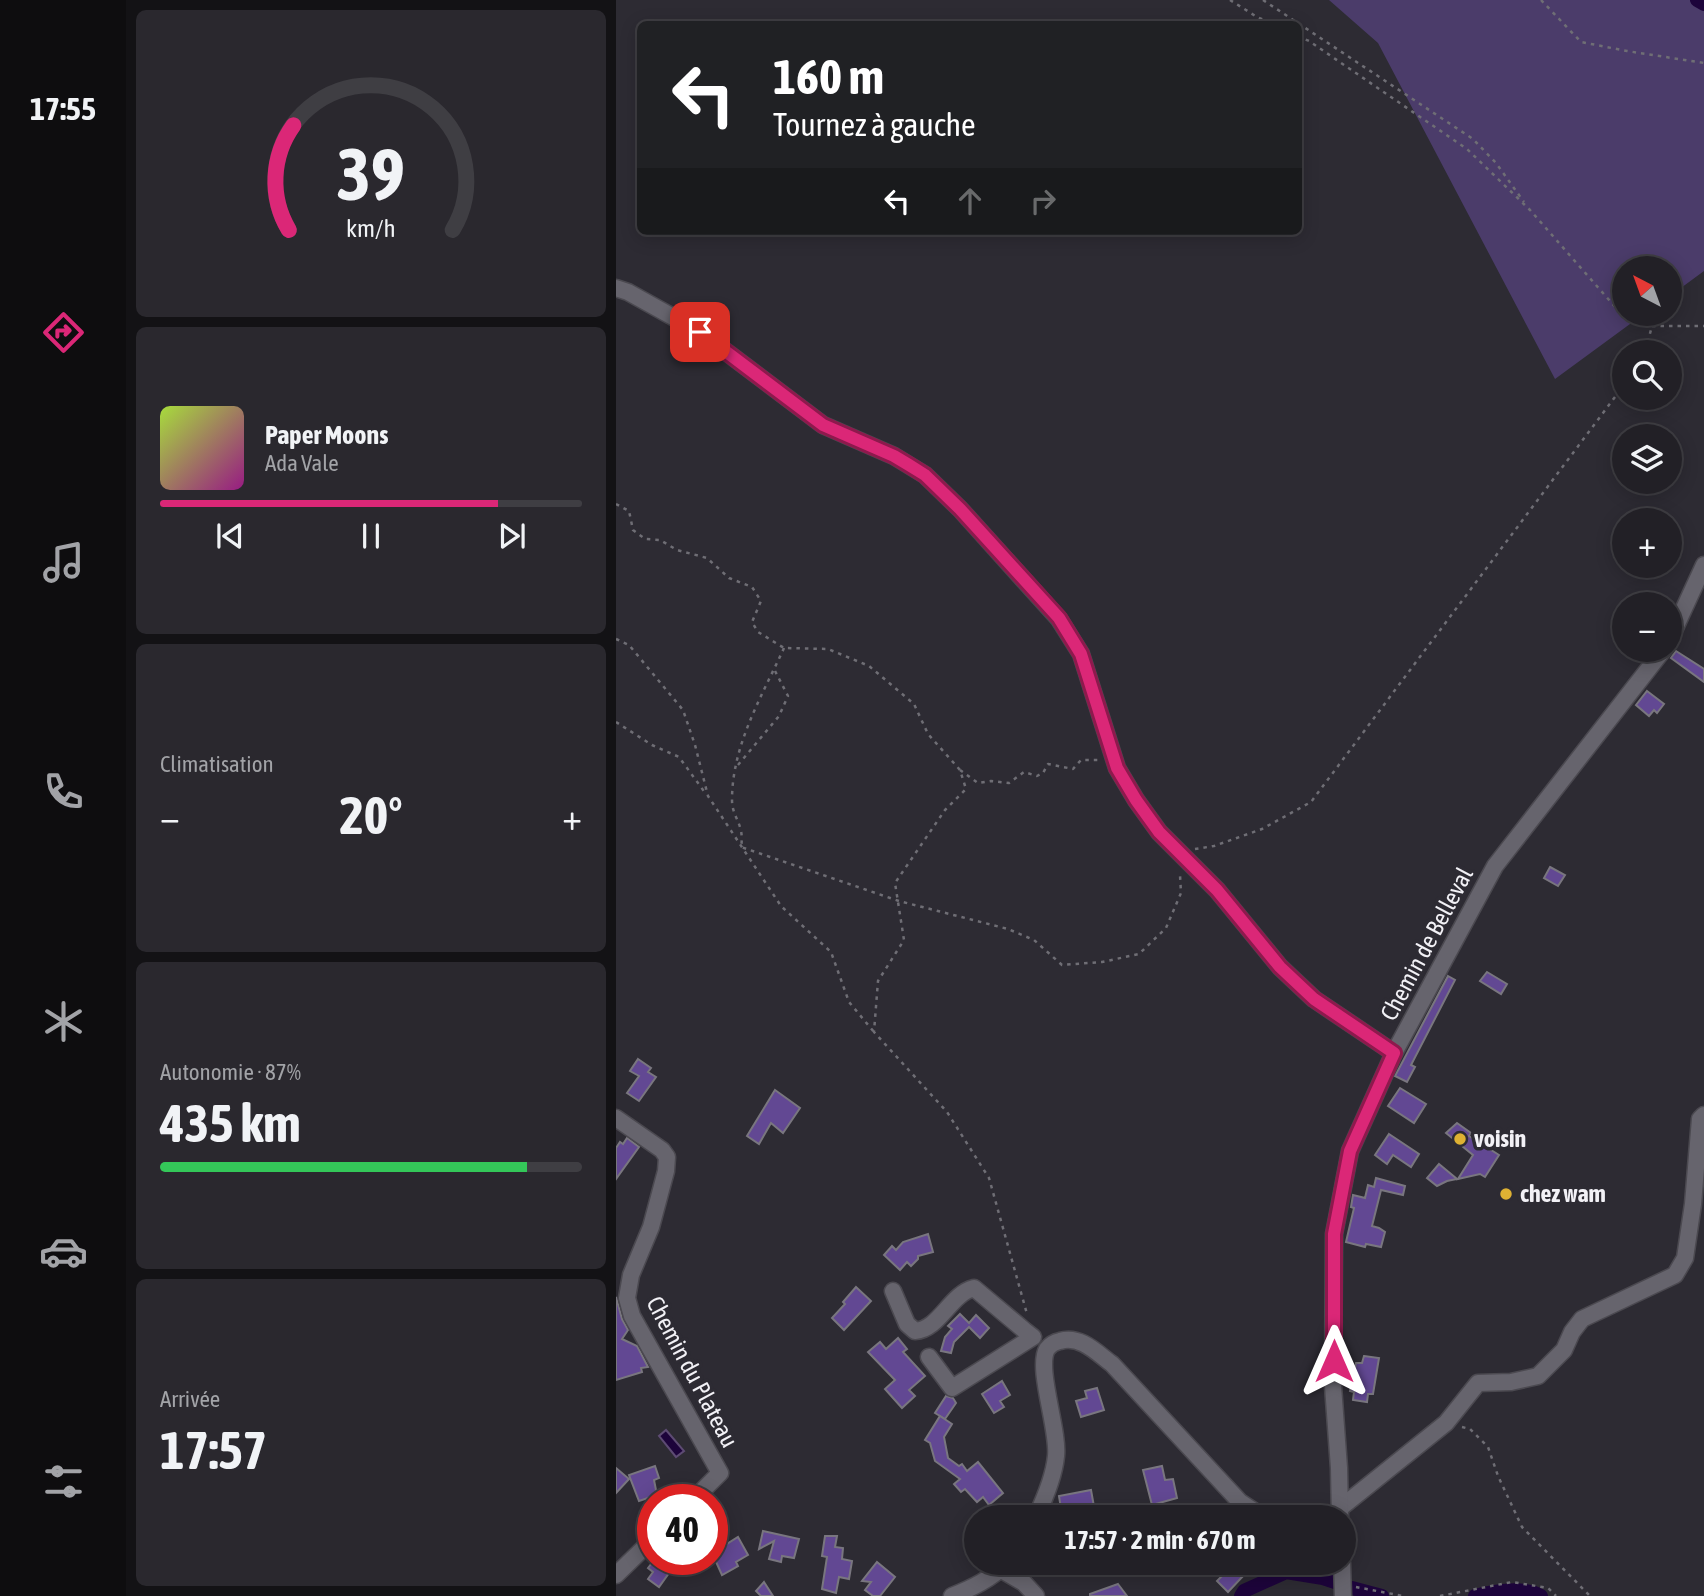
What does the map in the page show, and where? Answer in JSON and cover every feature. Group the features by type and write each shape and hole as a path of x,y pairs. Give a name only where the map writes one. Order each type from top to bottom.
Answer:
{"street":[{"path":"616,288 700,332 823,425 894,456 925,475 943,492 1059,618 1081,654 1117,768 1159,832 1217,890 1280,967 1314,999 1394,1053"},
{"path":"1682,613 1704,565"},
{"name":"Chemin de Belleval","path":"1340,1505 1334,1386 1334,1234 1350,1151 1394,1053 1495,866 1654,662"},
{"path":"1349,1505 1446,1423 1478,1383 1511,1382 1538,1376 1564,1350 1572,1332 1582,1319 1675,1275 1685,1258 1693,1204 1700,1119 1704,1115"},
{"name":"Chemin du Plateau","path":"616,1118 662,1150 667,1157 666,1171 651,1227 631,1275 627,1298 632,1316 720,1473 709,1484"},
{"path":"893,1291 907,1324 915,1332 926,1329 964,1292 974,1289 1024,1331 1034,1336"},
{"path":"929,1357 952,1388 1034,1336"},
{"path":"1041,1505 1057,1455 1044,1356 1055,1342 1065,1339 1088,1345 1112,1364 1245,1505"},
{"path":"616,1575 637,1555"},
{"path":"952,1596 975,1587 992,1575"},
{"path":"1015,1575 1036,1596"}],"path":[{"path":"1230,0 1265,21"},
{"path":"1263,0 1295,21"},
{"path":"1541,0 1581,42 1704,63"},
{"path":"1302,26 1473,139 1496,163 1530,210"},
{"path":"1302,38 1467,149 1530,210 1612,303"},
{"path":"1648,340 1652,326"},
{"path":"1682,326 1704,326"},
{"path":"741,847 899,901 1008,929 1034,940 1062,965 1102,962 1139,954 1166,928 1181,894 1180,852 1214,846 1262,829 1311,802 1612,401"},
{"path":"616,504 629,511 633,530 645,539 660,540 677,550 707,558 729,578 752,587 761,601 752,622 758,632 784,648 828,649 869,666 914,704 928,734 960,770 978,783 1009,783 1024,772 1037,776 1043,773 1048,764 1073,769 1081,760 1102,760 1117,768"},
{"path":"616,639 629,645 683,710 708,796"},
{"path":"741,847 743,834 732,803 736,768 745,732 784,648"},
{"path":"736,768 779,716 788,696 774,669"},
{"path":"616,722 652,745 679,757 781,906 831,952 849,1002 947,1111 989,1178 1034,1336"},
{"path":"874,1032 878,981 904,940 895,883 945,810 966,789 960,770"},
{"path":"1446,1423 1470,1429 1488,1447 1498,1476 1522,1527 1590,1596"},
{"path":"1440,1596 1511,1582 1548,1588 1556,1596"},
{"path":"1343,1590 1403,1596"}],"shaded area":[{"path":"1329,0 1704,0 1704,271 1682,287 1682,256 1612,256 1612,326 1627,326 1555,379 1378,43"},
{"path":"666,1430 684,1451 676,1457 659,1436"}],"building":[{"path":"1682,655 1704,669 1704,682 1676,662 1682,662"},
{"path":"1647,691 1664,704 1657,713 1654,710 1649,716 1636,705"},
{"path":"1550,867 1565,875 1558,886 1544,878"},
{"path":"1487,972 1507,984 1501,994 1480,981"},
{"path":"1448,976 1455,980 1411,1065 1415,1067 1407,1082 1395,1076"},
{"path":"638,1059 651,1068 648,1072 656,1077 639,1101 627,1093 639,1076 630,1071"},
{"path":"1400,1088 1426,1104 1414,1123 1388,1106"},
{"path":"775,1090 800,1108 783,1133 771,1123 759,1144 747,1136"},
{"path":"1457,1123 1471,1133 1469,1136 1499,1155 1485,1177 1480,1174 1458,1179 1473,1155 1446,1133"},
{"path":"1389,1134 1419,1154 1411,1167 1393,1155 1387,1164 1375,1155"},
{"path":"627,1138 639,1147 616,1179 616,1148"},
{"path":"1439,1164 1457,1179 1437,1186 1427,1178"},
{"path":"1376,1178 1405,1186 1403,1195 1381,1190 1372,1226 1385,1232 1381,1247 1366,1244 1365,1247 1346,1242 1354,1208 1351,1207 1353,1195 1365,1198 1368,1185 1374,1187"},
{"path":"928,1234 933,1252 918,1256 911,1266 907,1262 900,1270 884,1255 892,1246 896,1250 903,1242"},
{"path":"856,1287 871,1301 844,1330 832,1318"},
{"path":"616,1297 628,1330 622,1339 637,1346 648,1367 641,1368 642,1372 616,1380"},
{"path":"960,1314 969,1323 976,1315 989,1328 980,1338 969,1327 954,1342 951,1353 941,1351 945,1337 952,1329 948,1326"},
{"path":"898,1338 907,1349 903,1352 925,1376 909,1390 915,1396 902,1408 885,1389 895,1380 868,1352 880,1342 886,1349"},
{"path":"1364,1356 1379,1358 1373,1394 1368,1394 1367,1402 1353,1400 1354,1392 1350,1391 1356,1363 1362,1363"},
{"path":"1002,1381 1010,1395 1000,1401 1004,1407 994,1413 982,1394"},
{"path":"1097,1388 1104,1410 1081,1417 1076,1401 1087,1398 1085,1391"},
{"path":"946,1396 953,1398 956,1403 945,1419 935,1413"},
{"path":"940,1416 952,1424 944,1437 948,1458 959,1466 962,1464 967,1471 978,1462 1003,1493 989,1505 983,1497 977,1502 965,1489 961,1492 954,1484 960,1479 935,1461 930,1443 925,1440"},
{"path":"655,1466 659,1478 654,1480 655,1484 637,1484 637,1496 629,1475"},
{"path":"1162,1466 1165,1480 1173,1479 1177,1498 1152,1505 1143,1470"},
{"path":"616,1468 629,1479 616,1493"},
{"path":"1091,1490 1094,1505 1060,1505 1059,1496"},
{"path":"763,1531 799,1539 794,1558 782,1556 781,1562 769,1559 774,1541 759,1549"},
{"path":"825,1536 837,1536 835,1547 843,1548 842,1559 852,1561 849,1579 839,1577 836,1593 822,1589 827,1557 822,1556"},
{"path":"738,1537 748,1555 736,1562 738,1566 728,1572 728,1543"},
{"path":"877,1562 895,1577 880,1596 873,1596 865,1590 871,1582 862,1581"},
{"path":"651,1575 668,1575 659,1587 648,1579"},
{"path":"1223,1575 1244,1575 1228,1592 1217,1581"},
{"path":"764,1582 773,1596 761,1596 756,1591"},
{"path":"1118,1584 1127,1596 1090,1596 1090,1594"}],"waterway":[{"path":"1697,0 1704,4"},
{"path":"1241,1596 1244,1591 1286,1572 1335,1582"},
{"path":"1352,1588 1382,1596"},
{"path":"1475,1596 1518,1590 1541,1596"}],"place":[{"name":"voisin","path":"1460,1139"},
{"name":"chez wam","path":"1506,1194"}],"route":[{"path":"700,332 823,425 894,456 925,475 960,509 1059,618 1081,654 1117,768 1159,832 1217,890 1280,967 1314,999 1394,1053 1350,1151 1334,1234 1334,1361"}]}
